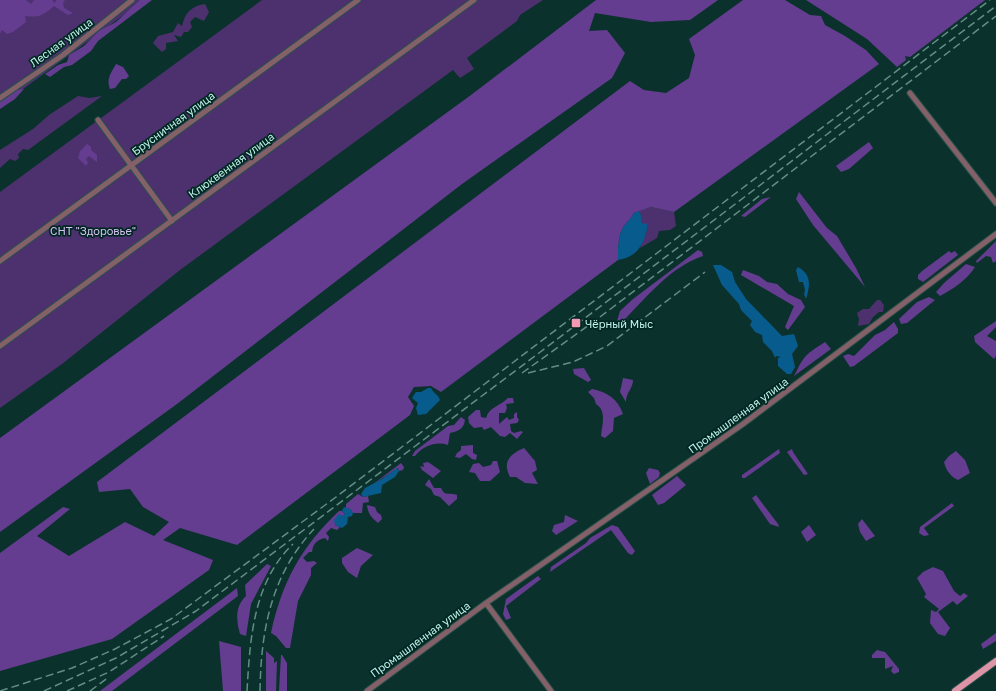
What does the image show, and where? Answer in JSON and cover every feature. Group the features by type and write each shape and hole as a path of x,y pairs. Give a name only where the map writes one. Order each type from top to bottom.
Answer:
{"main road":[{"path":"955,691 996,661"}],"street":[{"name":"Лесная улица","path":"0,98 63,55 132,0"},
{"name":"Брусничная улица","path":"0,261 358,0"},
{"name":"Клюквенная улица","path":"0,346 474,0"},
{"path":"910,93 996,203"},
{"path":"98,120 172,221"},
{"name":"Промышленная улица","path":"367,691 486,603 743,424 996,234"},
{"name":"Промышленная улица","path":"486,603 551,691"}],"green space":[{"path":"20,0 144,0 0,106 0,15"},
{"name":"СНТ \"Здоровье\"","path":"262,0 543,0 520,15 517,21 467,58 474,69 460,78 453,70 180,270 62,364 0,408 0,192"},
{"path":"205,4 209,12 204,21 195,17 190,22 192,27 188,32 184,32 181,37 174,35 178,41 166,43 166,49 162,52 153,43 158,36 173,32 178,23 182,26 185,17 192,8"},
{"path":"78,96 89,98 102,96 28,150 23,149 18,154 19,158 15,161 10,159 0,168 0,150 33,129 49,115"},
{"path":"651,207 674,212 676,226 670,230 659,231 657,238 640,248 646,234 648,224 640,224 641,215 639,211"},
{"path":"877,300 880,300 884,305 883,312 879,312 873,317 869,324 858,326 859,319 857,313 863,309 869,309"}],"shaded area":[{"path":"0,0 26,0 31,4 34,0 52,0 55,3 56,0 65,0 63,3 64,8 73,13 68,15 54,6 41,15 34,17 25,16 26,22 13,32 7,34 2,30 0,34"},
{"path":"140,0 152,0 98,41 91,51 72,65 64,67 50,77 45,74 58,65 67,62 69,55 84,46 99,31 116,22"},
{"path":"596,0 718,0 690,20 651,22 595,13 589,31 607,30 625,53 612,78 462,184 177,404 0,532 0,438 471,95"},
{"path":"743,0 785,0 810,15 821,16 825,25 866,50 879,64 674,212 651,207 634,213 622,229 619,242 618,260 441,392 431,386 414,387 408,397 414,406 410,415 237,545 180,528 163,540 213,560 209,570 112,639 0,671 0,553 63,507 70,509 37,536 69,556 125,522 154,536 169,522 143,507 130,489 99,492 97,482 630,81 644,90 666,93 689,78 695,55 689,39"},
{"path":"806,0 985,0 910,57 905,56 906,60 897,67 867,39"},
{"path":"116,64 123,67 129,76 126,79 122,79 115,88 110,89 109,79"},
{"path":"24,89 15,99 0,109 0,102 16,90"},
{"path":"869,142 873,148 849,169 841,172 836,166"},
{"path":"87,144 97,155 97,162 89,156 86,159 88,163 86,166 78,158 80,151"},
{"path":"799,192 827,228 837,236 856,268 865,287 813,225 796,199"},
{"path":"771,197 745,217 741,216 762,199"},
{"path":"996,241 996,261 993,263 991,257 986,256 977,263 976,261"},
{"path":"698,250 702,252 703,256 680,267 650,293 623,321 617,321 620,311 633,299"},
{"path":"949,251 951,253 955,251 958,255 923,282 918,279 918,275 922,271"},
{"path":"966,264 975,267 959,284 940,296 936,292"},
{"path":"743,270 759,276 767,282 777,284 788,294 801,300 805,307 788,330 785,327 794,306 741,275"},
{"path":"929,297 935,300 907,323 901,324 899,319 917,302"},
{"path":"996,321 996,327 987,336 996,341 996,356 994,359 975,342 974,336"},
{"path":"894,322 898,329 898,333 854,366 850,367 843,356 848,354 854,356 875,335 885,330"},
{"path":"825,342 831,349 794,376 807,355"},
{"path":"584,368 591,380 588,382 574,374 573,369"},
{"path":"623,378 633,380 626,402 620,392"},
{"path":"592,389 607,394 615,400 623,414 614,418 613,431 605,438 601,436 603,418 602,410 588,392"},
{"path":"508,398 513,398 514,403 506,404 507,408 505,413 499,413 499,424 507,417 509,420 514,418 514,414 517,412 517,417 519,420 517,423 510,424 511,431 514,433 521,431 523,432 517,439 510,433 505,437 500,436 491,427 484,430 482,427 474,428 469,423 468,417 476,410 480,410 481,417 486,418 487,414 492,409"},
{"path":"461,417 465,420 463,426 462,428 450,433 448,445 430,445 418,452 415,456 412,456 415,451 448,426 454,425"},
{"path":"473,445 473,453 477,455 476,460 472,459 466,454 460,458 455,457 461,450 461,446"},
{"path":"524,448 535,461 537,470 532,473 538,484 525,483 516,477 510,477 508,472 507,463 511,456"},
{"path":"779,449 780,453 745,478 742,478 742,475"},
{"path":"792,449 808,474 804,475 787,452"},
{"path":"956,451 965,460 970,473 958,480 949,472 944,462"},
{"path":"493,461 497,461 500,472 490,481 480,481 475,473 469,472 473,464 479,463 483,467 491,465"},
{"path":"428,462 441,471 433,478 422,470 420,466 424,467 423,463"},
{"path":"401,463 404,467 403,470 399,471 398,468 372,485"},
{"path":"649,468 658,470 660,473 659,477 650,484 646,473"},
{"path":"677,476 686,485 664,503 658,505 652,495"},
{"path":"429,479 434,488 441,488 446,493 457,495 457,499 449,506 440,497 434,495 431,489 425,485"},
{"path":"358,494 363,497 368,496 369,502 363,503 362,513 353,513 350,509 346,508 346,504"},
{"path":"756,495 779,527 770,524 752,498"},
{"path":"952,503 954,506 924,528 929,535 924,536 919,533 920,527"},
{"path":"367,505 375,507 377,512 381,515 382,519 378,523 370,515"},
{"path":"339,511 342,511 345,514 335,525 340,527 337,530 331,528 326,533 329,537 328,541 325,538 318,541 314,544 312,552 309,552 303,558 307,562 314,561 317,563 311,568 311,575 298,601 290,648 286,648 276,636 271,633 287,581 295,566 314,538"},
{"path":"565,515 578,521 556,535 552,531 554,525 564,522"},
{"path":"862,519 875,536 866,541 860,532 858,524"},
{"path":"612,525 618,527 635,551 632,555 628,553 611,530 550,572 551,567 586,543 590,538"},
{"path":"809,525 816,535 807,542 801,532"},
{"path":"357,548 373,555 361,566 357,578 348,572 342,563 342,558"},
{"path":"267,564 271,566 251,604 246,636 240,634 237,614 242,600 246,596 245,585"},
{"path":"933,567 943,571 954,591 960,596 964,593 968,596 957,605 953,601 938,612 950,628 945,636 938,634 930,623 931,610 936,612 939,609 924,597 926,594 917,578 923,572"},
{"path":"538,576 541,579 506,606 511,618 506,620 503,614 506,599"},
{"path":"237,588 238,596 112,691 100,691"},
{"path":"996,633 996,641 983,649 981,644"},
{"path":"219,641 241,647 241,691 223,691"},
{"path":"877,650 885,652 899,669 899,672 894,674 891,671 893,666 885,669 885,658 872,658 872,655"},
{"path":"266,651 274,658 274,663 277,661 276,691 266,691"},
{"path":"281,655 287,663 287,691 279,691"}],"water":[{"path":"639,211 641,215 641,223 648,224 645,237 639,248 631,256 618,260 619,242 622,229 634,213"},
{"path":"713,265 721,265 732,272 735,282 746,299 782,336 794,334 798,346 792,354 795,367 791,374 787,374 778,366 778,358 781,357 776,356 775,358 772,351 763,342 762,335 755,332 750,325 752,321 741,310 739,304 722,285"},
{"path":"798,267 803,270 809,281 806,299 803,282 799,282 796,270"},
{"path":"431,388 440,400 426,414 418,415 416,408 418,403 412,398 416,392 421,392"},
{"path":"397,468 399,471 395,477 382,485 381,493 363,497 361,494 365,488 382,479"},
{"path":"344,507 350,509 353,513 352,516 348,517 347,524 342,528 335,525 334,520 339,514 343,516 345,514 342,511"}],"railway":[{"path":"0,691 72,668 115,649 171,619 336,497 990,0"},
{"path":"44,691 116,658 196,611 996,6"},
{"path":"522,373 596,320 996,16"},
{"path":"528,373 573,362 607,346 705,272"},
{"path":"260,691 263,646 271,604 278,584 288,565 299,547 314,529"},
{"path":"247,691 252,632 256,613 269,576 280,559 293,544"},
{"path":"67,691 109,672 164,636"},
{"path":"90,691 109,677"}],"place":[{"name":"Чёрный Мыс","path":"576,323"}]}
